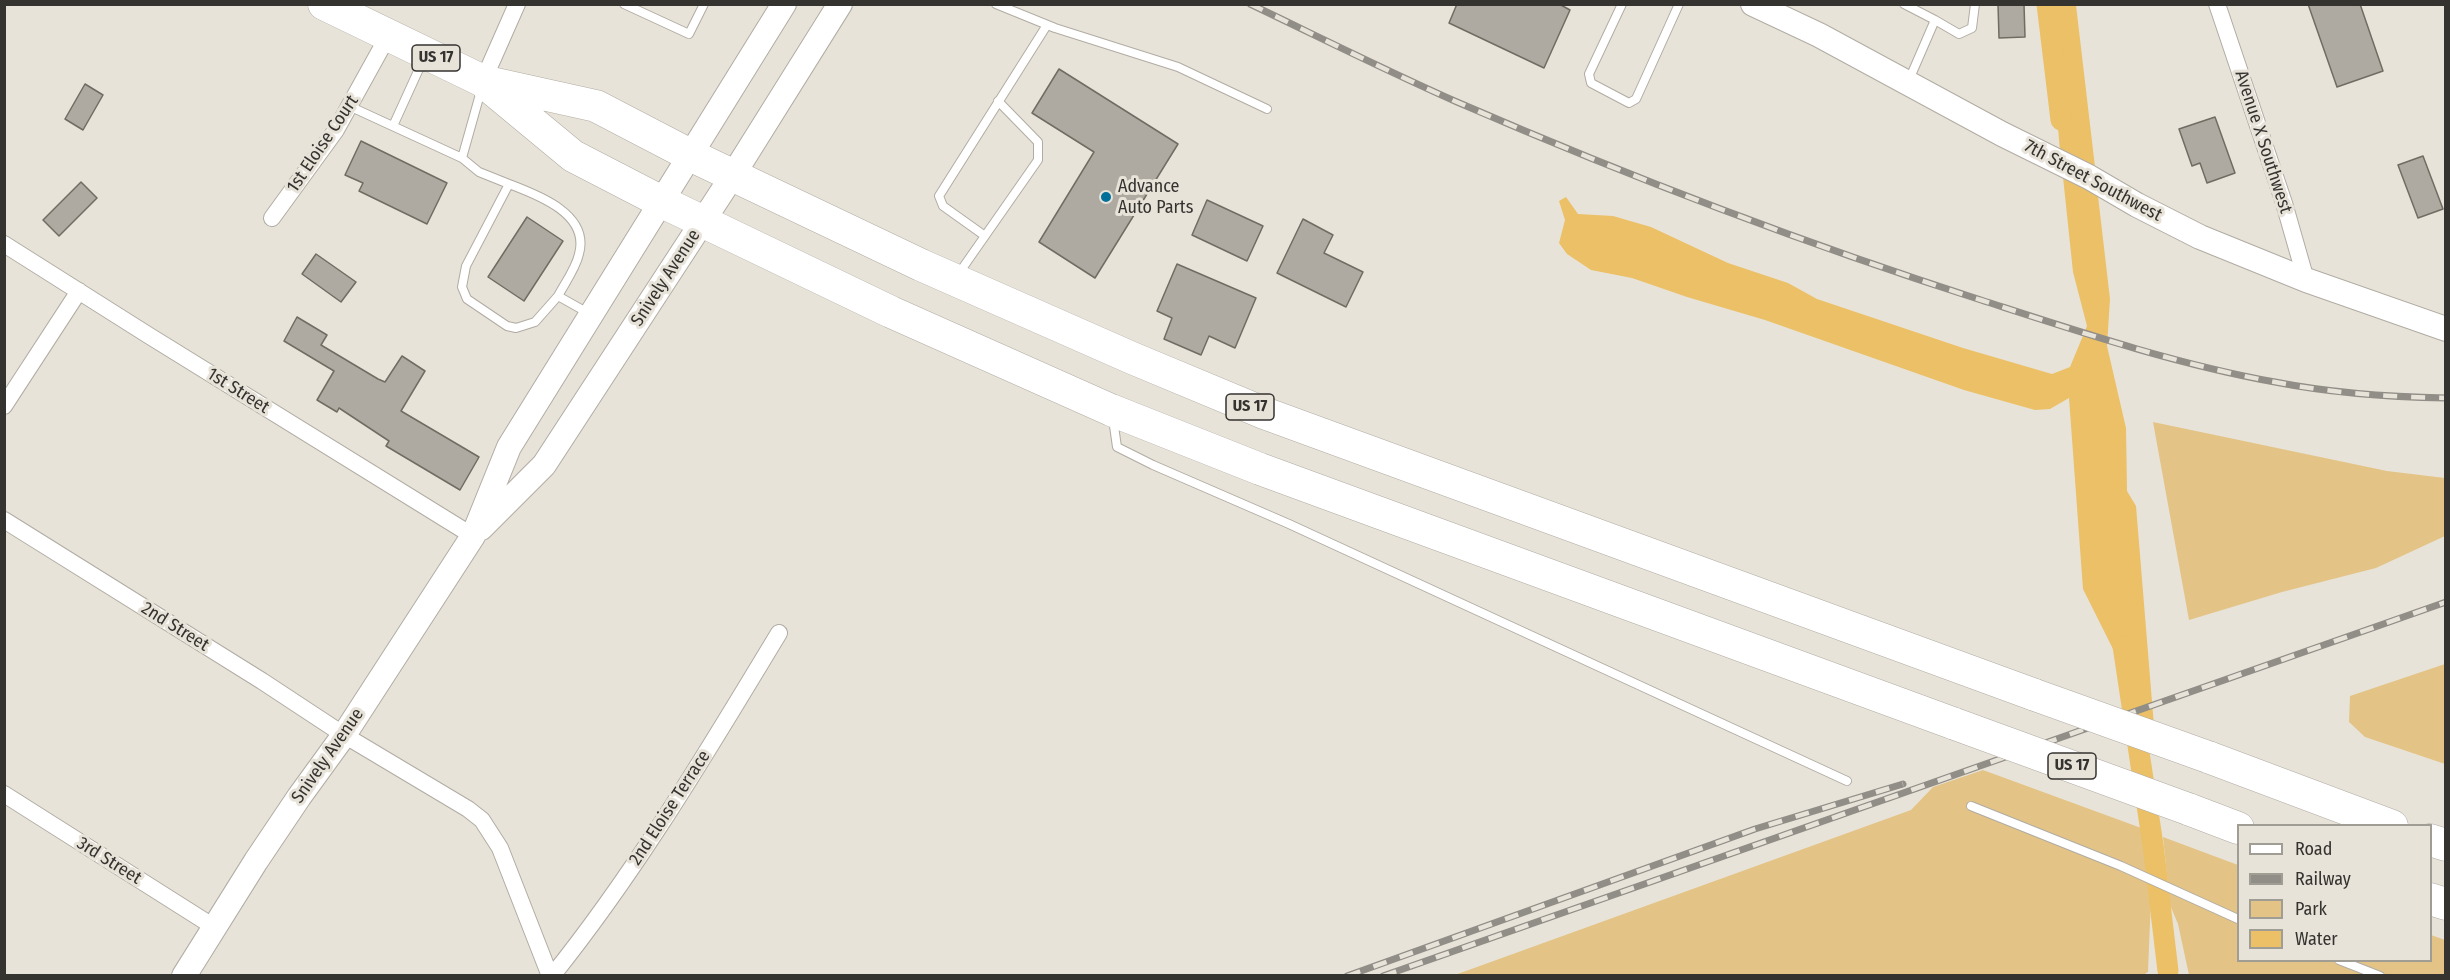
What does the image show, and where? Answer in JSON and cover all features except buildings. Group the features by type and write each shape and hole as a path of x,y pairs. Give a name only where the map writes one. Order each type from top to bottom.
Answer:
{"highway":[{"name":"US 17","path":"324,4 483,81 596,106 690,155 954,280 1264,413 2389,824"},
{"name":"US 17","path":"483,81 573,156 660,201 891,312 1111,410 1260,469 2237,828"}],"main road":[{"name":"Snively Avenue","path":"184,975 299,796 344,735 472,536 509,447 784,4"},
{"name":"Snively Avenue","path":"472,536 544,465 703,222 840,4"},
{"name":"7th Street Southwest","path":"1753,4 1819,35 2200,237 2306,280 2445,329"}],"street":[{"path":"483,81 517,4"},
{"name":"Avenue X Southwest","path":"2217,4 2284,203 2306,280"},
{"name":"1st Eloise Court","path":"272,218 336,129 388,36"},
{"name":"1st Street","path":"4,244 472,536"},
{"path":"4,406 79,291"},
{"name":"2nd Street","path":"4,520 344,735 468,808 482,820 500,848 551,975"},
{"name":"2nd Eloise Terrace","path":"551,975 596,921 649,844 779,633"},
{"name":"3rd Street","path":"4,794 214,927"}],"lane":[{"path":"624,4 658,15 689,34 704,4"},
{"path":"996,4 1047,25 1178,67 1267,108"},
{"path":"1622,4 1589,74 1591,83 1629,103 1636,99 1680,4"},
{"path":"1904,4 1959,34 1972,28 1975,4"},
{"path":"1907,83 1935,20"},
{"path":"985,236 943,206 939,196 1047,25"},
{"path":"393,126 426,54"},
{"path":"462,158 483,81"},
{"path":"954,280 1038,160 1038,142 998,101"},
{"path":"349,106 462,158 479,172 532,193 557,207 573,221 581,241 579,255 558,296 535,322 516,328 507,326 467,298 462,286 466,266 509,184"},
{"path":"558,296 590,315"},
{"path":"1111,410 1118,447 1153,465 1289,524 1847,781"},
{"path":"1971,806 2121,866 2237,919"},
{"path":"2344,962 2380,975"}],"green space":[{"path":"2153,422 2387,471 2445,478 2445,536 2376,568 2282,592 2189,620"},
{"path":"2445,664 2445,764 2365,737 2349,722 2350,696"},
{"path":"1983,770 2144,829 2151,898 2148,972 2143,975 1452,976 1911,810 1933,787"},
{"path":"2163,837 2237,865 2237,962 2432,962 2432,935 2445,940 2445,975 2189,975 2178,924 2170,905"}],"water":[{"path":"2048,5 2076,5 2095,167 2060,151 2056,105 2060,80"},
{"path":"2063,177 2098,196 2110,299 2107,346 2126,428 2127,491 2136,506 2154,726 2134,719 2131,685 2083,589 2069,398 2050,409 2035,410 1964,390 1765,320 1632,278 1591,270 1567,254 1559,243 1565,220 1559,201 1566,197 1578,214 1613,216 1651,227 1728,263 1788,283 1817,299 1963,348 2052,374 2070,367 2087,326 2073,272"}],"waterway":[{"path":"2047,4 2061,120"},
{"path":"2123,646 2153,845 2168,971"}],"railway":[{"path":"1250,4 1431,90 1586,156 1782,232 1914,278 2126,346 2238,375 2338,392 2446,398"},
{"path":"1383,976 2446,602"},
{"path":"1347,976 1755,829 1903,784"}],"place":[{"name":"Advance Auto Parts","path":"1106,197"}]}
